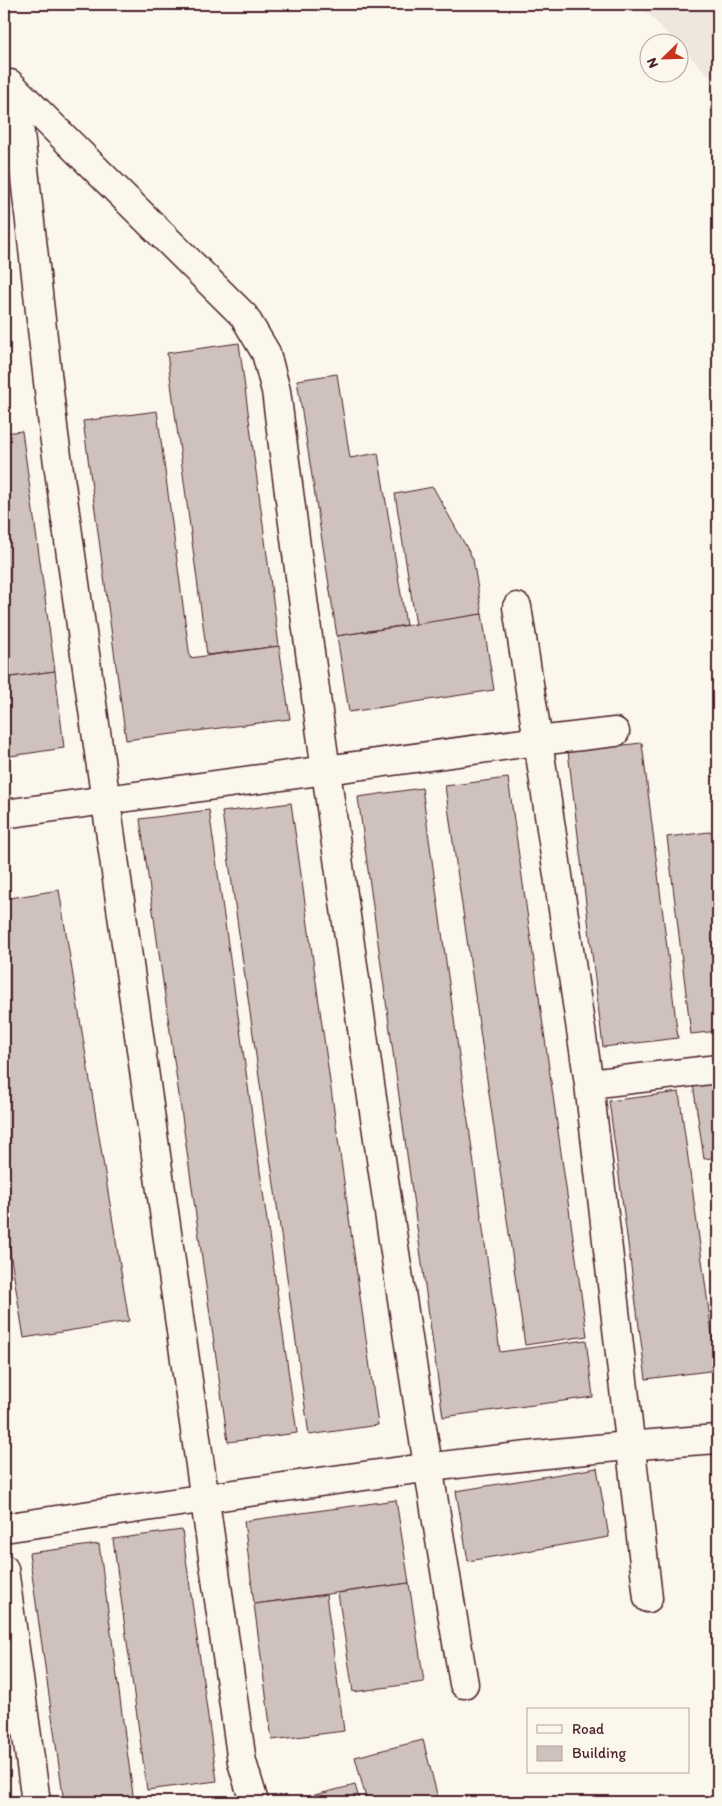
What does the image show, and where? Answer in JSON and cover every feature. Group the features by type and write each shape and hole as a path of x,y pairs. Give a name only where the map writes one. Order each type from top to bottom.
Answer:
{"street":[{"path":"10,84 244,316 266,353 276,391 324,771 427,1469 464,1684"},
{"path":"10,84 54,435 242,1762 254,1802"},
{"path":"517,607 589,1084 648,1598"},
{"path":"4,814 538,740 615,732"},
{"path":"589,1084 718,1069"},
{"path":"4,1528 205,1498 427,1469 631,1444 718,1439"},
{"path":"4,1569 36,1802"}],"shaded area":[{"path":"638,4 718,4 718,85 690,56 690,32 666,32"}],"building":[{"path":"239,343 279,646 207,655 167,353"},
{"path":"337,374 350,458 378,453 406,625 337,636 297,380"},
{"path":"157,411 190,658 279,646 290,719 126,740 83,421"},
{"path":"22,431 55,671 4,678 4,433"},
{"path":"433,487 473,559 482,614 416,625 395,494"},
{"path":"482,614 494,690 349,712 337,636"},
{"path":"55,671 64,748 4,757 4,678"},
{"path":"642,743 678,1038 603,1047 568,751"},
{"path":"508,778 587,1336 525,1345 445,786"},
{"path":"422,788 500,1352 586,1340 593,1397 443,1417 358,797"},
{"path":"291,803 378,1425 309,1435 222,812"},
{"path":"209,810 297,1433 228,1442 140,819"},
{"path":"718,831 718,1031 691,1034 667,837"},
{"path":"59,890 129,1321 24,1338 4,1215 4,899"},
{"path":"718,1081 718,1157 704,1159 693,1084"},
{"path":"679,1092 717,1370 646,1379 609,1101"},
{"path":"597,1468 609,1537 468,1561 456,1491"},
{"path":"396,1500 409,1583 254,1604 244,1521"},
{"path":"182,1530 217,1781 147,1790 113,1539"},
{"path":"99,1544 134,1802 64,1802 29,1553"},
{"path":"409,1583 424,1682 353,1692 338,1593"},
{"path":"326,1595 344,1731 272,1740 254,1604"},
{"path":"423,1740 439,1802 367,1802 355,1757"},
{"path":"355,1785 360,1802 287,1802"}]}
